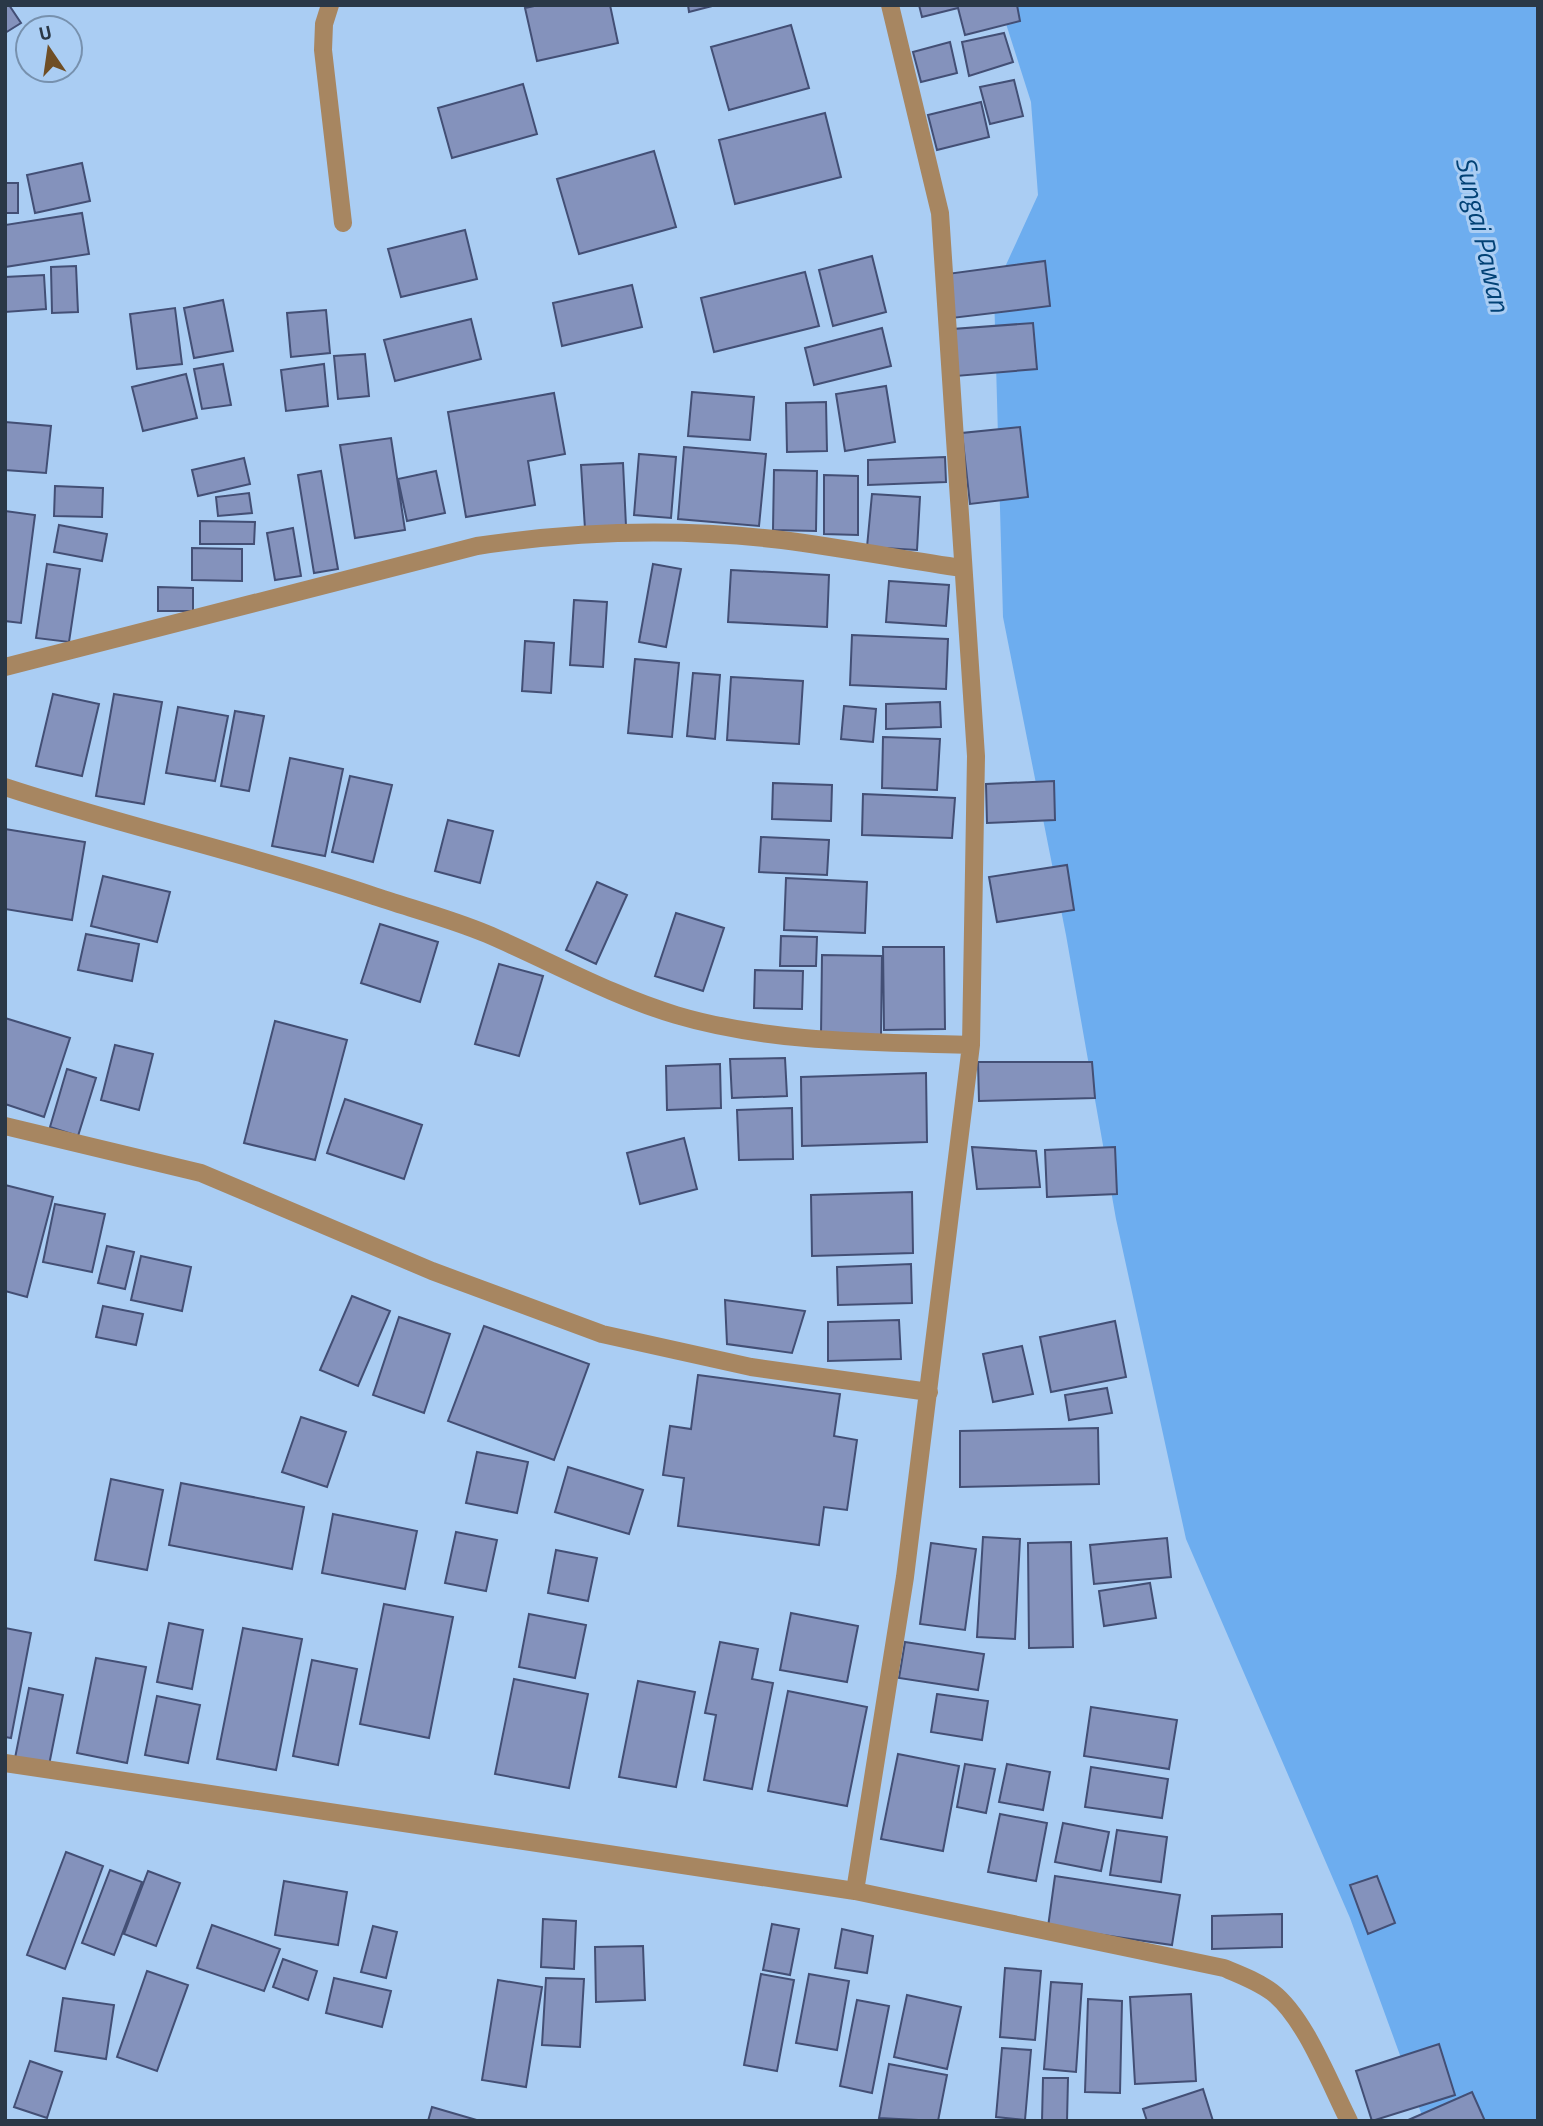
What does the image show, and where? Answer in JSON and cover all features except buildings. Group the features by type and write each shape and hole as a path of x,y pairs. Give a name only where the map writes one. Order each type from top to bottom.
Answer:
{"street":[{"path":"330,5 324,24 323,50 343,223"},
{"path":"855,1891 905,1577 971,1045 976,756 940,213 890,5"},
{"path":"5,667 477,546 550,535 667,533 780,540 962,568"},
{"path":"5,787 100,818 360,891 484,932 614,994 679,1016 750,1030 850,1041 971,1045"},
{"path":"5,1126 201,1173 432,1271 602,1334 751,1367 929,1392"},
{"path":"5,1763 855,1891 1224,1968 1252,1979 1275,1993 1294,2017 1349,2121"}],"water":[{"name":"Sungai Pawan","path":"1000,5 1538,5 1538,2121 1424,2121 1350,1918 1186,1539 1116,1219 1066,935 1003,617 994,291 1038,195 1031,102"}]}
